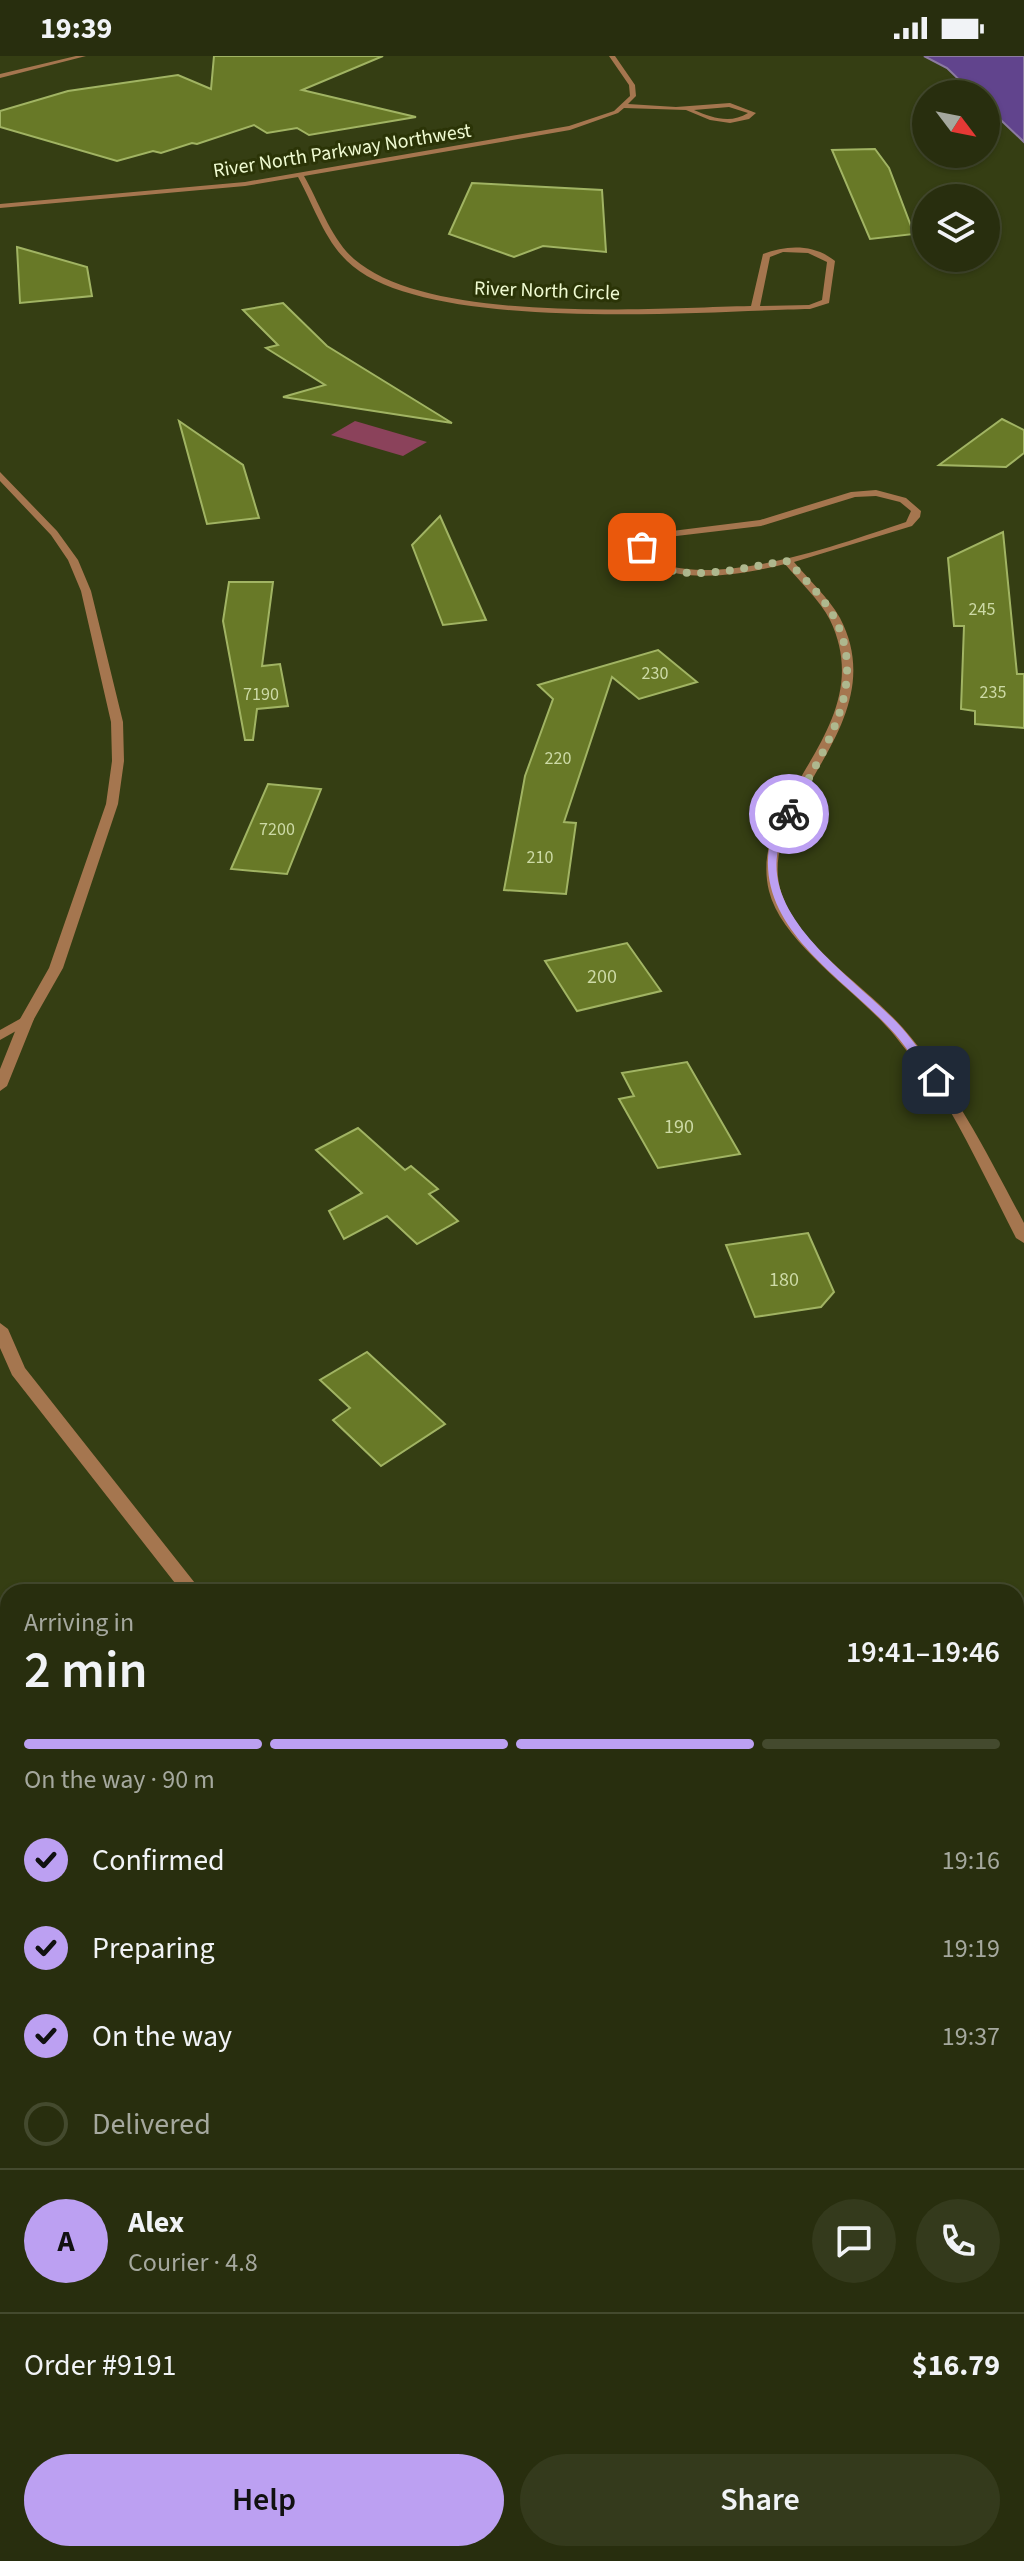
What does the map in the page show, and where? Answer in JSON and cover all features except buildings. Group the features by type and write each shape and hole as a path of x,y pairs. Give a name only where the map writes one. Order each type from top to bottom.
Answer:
{"street":[{"path":"0,76 83,56"},
{"path":"612,56 632,85 633,96 625,106"},
{"path":"625,106 688,109 730,105 753,113 741,120 725,121 700,116 688,109"},
{"name":"River North Parkway Northwest","path":"0,206 186,191 301,176 570,128 604,118 625,106"},
{"name":"River North Circle","path":"301,176 350,260 368,275 395,288 487,307 755,308 820,305 826,301 831,261 822,254 806,250 782,250 766,256 755,308"},
{"path":"0,475 54,533 73,560 86,591 117,722 118,761 112,804 56,968 27,1019 0,1086"},
{"path":"876,493 898,498 911,504 916,511 909,524 788,561 697,572 670,571 652,565 642,556 642,547 652,539 667,534 761,523 854,494 876,493"},
{"path":"788,561 834,617 845,645 849,670 841,714 775,841 771,867 776,895 799,935 898,1031 954,1105 1024,1238"},
{"path":"0,1036 27,1019"},
{"path":"0,1329 18,1371 187,1584"}],"shaded area":[{"path":"924,56 1024,56 1024,142 1000,119 1000,80 959,80 947,68"},
{"path":"355,421 427,442 403,456 331,435"}],"way so far":[{"path":"642,547 642,556 652,565 670,571 697,572 788,561 834,617 845,645 849,670 841,714 789,814"}],"route":[{"path":"789,814 775,841 771,867 776,895 799,935 898,1031 936,1080"}]}
